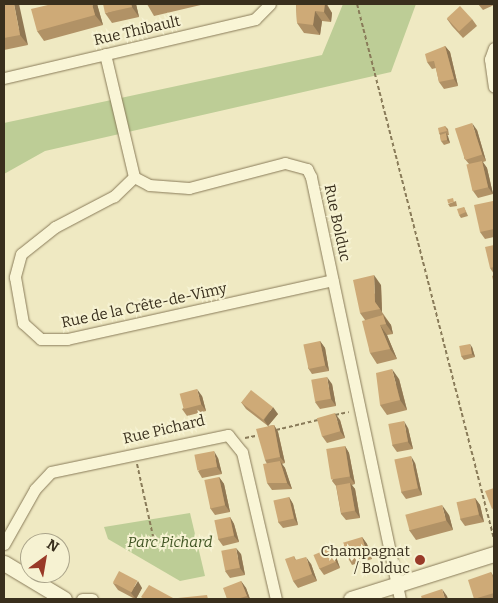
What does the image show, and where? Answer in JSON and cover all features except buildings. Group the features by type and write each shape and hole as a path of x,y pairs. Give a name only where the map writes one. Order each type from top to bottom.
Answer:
{"street":[{"name":"Rue Thibault","path":"4,78 255,19 270,4"},
{"path":"494,48 490,59 494,86"},
{"path":"105,54 134,177"},
{"name":"Rue Bolduc","path":"134,177 149,185 189,188 285,163 307,169 361,408 400,599"},
{"name":"Rue de la Crête-de-Vimy","path":"134,177 114,196 55,227 21,254 15,277 23,323 41,339 67,339 333,280"},
{"name":"Rue Pichard","path":"4,544 35,489 51,472 217,434 236,441"},
{"path":"236,441 276,599"},
{"path":"351,599 494,554"},
{"path":"4,563 64,599"},
{"path":"82,599 92,599"}],"path":[{"path":"357,4 494,539"},
{"path":"332,416 361,408"},
{"path":"236,441 323,418"},
{"path":"134,452 154,536"}],"green space":[{"path":"343,4 416,4 391,72 45,151 4,174 4,123 322,55"},
{"name":"Parc Pichard","path":"190,513 205,576 180,581 108,539 104,527"}],"place":[{"name":"Champagnat / Bolduc","path":"420,560"}]}
